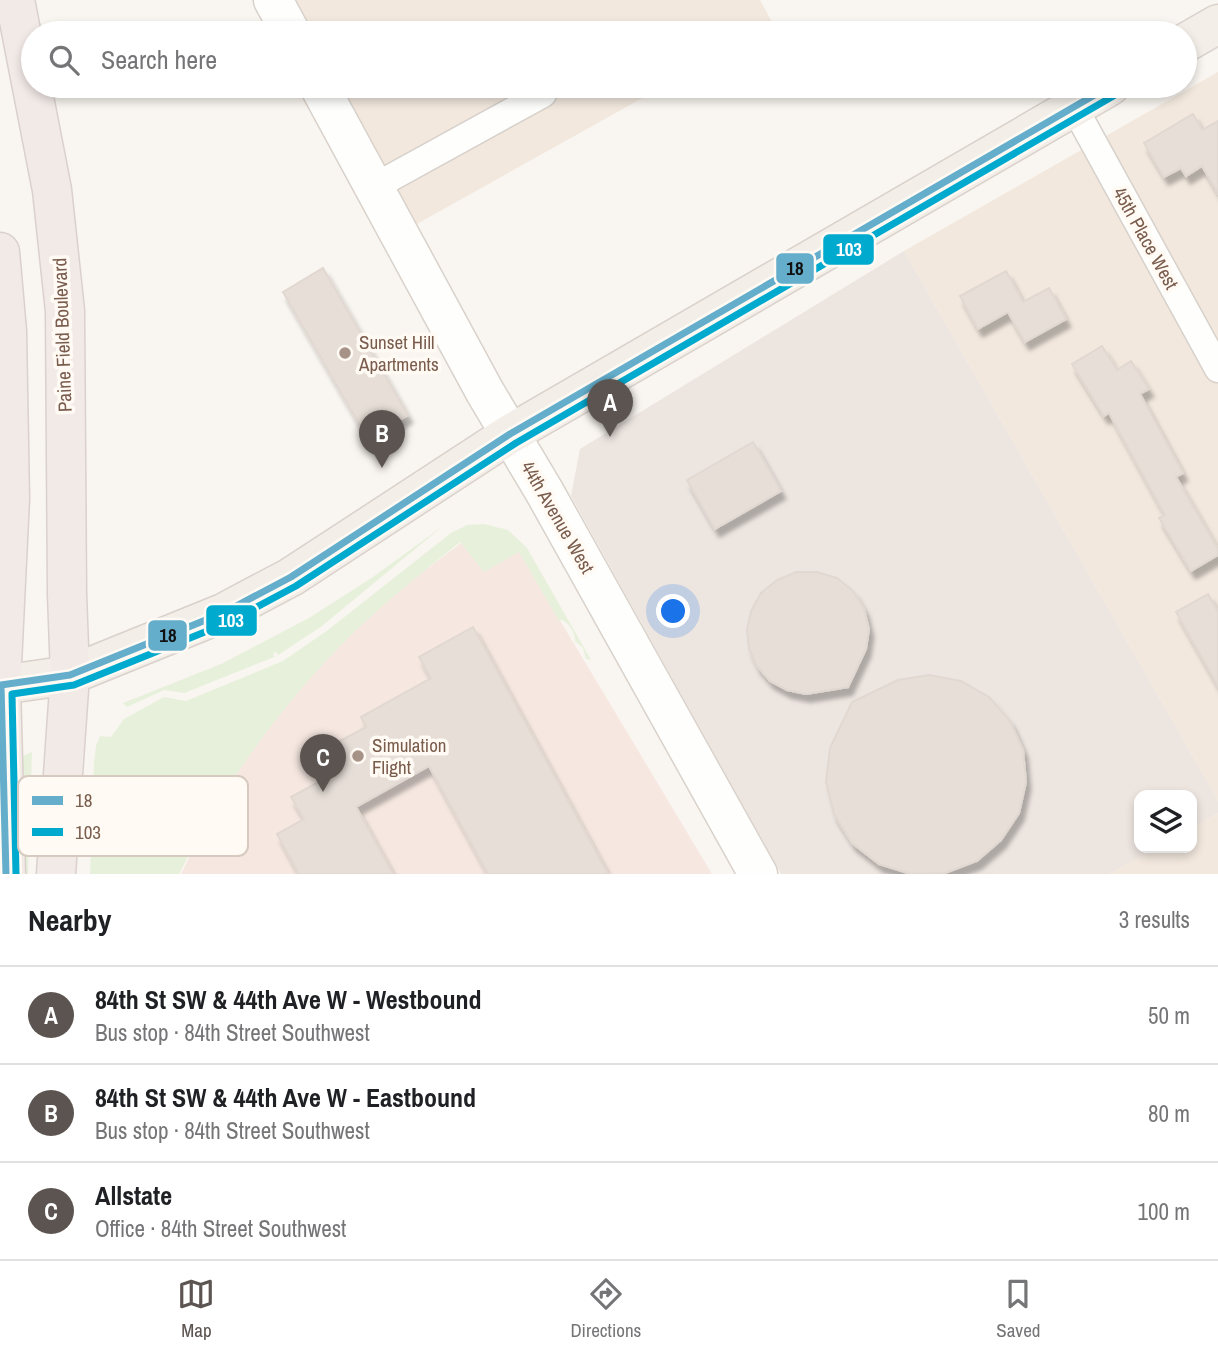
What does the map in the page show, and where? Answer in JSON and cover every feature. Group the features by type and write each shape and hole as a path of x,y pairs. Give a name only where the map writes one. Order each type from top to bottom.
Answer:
{"highway":[{"name":"Paine Field Boulevard","path":"15,0 21,31"},
{"name":"Paine Field Boulevard","path":"34,98 52,190 65,311 66,594 70,675 63,776"},
{"path":"0,252 7,331 10,499 0,685 6,874"},
{"name":"Paine Field Boulevard","path":"56,874 57,856"}],"main road":[{"path":"1197,36 1218,24"},
{"path":"0,685 70,675 223,613 291,577 510,434 1089,98"}],"street":[{"path":"273,0 284,21"},
{"name":"44th Avenue West","path":"326,98 510,434 758,874"},
{"path":"374,187 536,98"},
{"name":"45th Place West","path":"1074,107 1218,369"}],"shaded area":[{"path":"291,0 760,0 771,21 302,21"},
{"path":"1218,72 1218,801 904,251 1172,98 1197,98 1197,84"},
{"path":"345,98 643,98 415,225"},
{"path":"904,251 1218,801 1218,813 1197,825 1197,790 1134,790 1134,853 1147,853 1109,874 781,874 571,496 580,449"},
{"path":"461,543 519,552 712,874 181,874 190,856 248,856 248,776 235,776 272,714 365,616"},
{"path":"1218,813 1218,874 1109,874 1147,853 1197,853 1197,825"}],"green space":[{"path":"484,524 508,530 527,548 591,660 586,659 570,626 562,620 559,621 519,552 484,572 460,542 367,620 328,659 279,716 236,776 94,776 96,746 100,736 111,737 124,719 164,697 186,701 283,661 328,630 451,533 467,525"},
{"path":"443,526 322,626 278,655 273,653 274,657 184,693 164,690 127,707 123,703 221,664 309,618 373,577"},
{"path":"32,752 31,776 20,776 20,757"},
{"path":"21,856 29,856 28,874 21,874"},
{"path":"91,856 188,856 179,874 90,874"}],"building":[{"path":"1193,114 1202,130 1218,121 1218,193 1202,166 1186,176 1181,168 1164,177 1144,143"},
{"name":"Sunset Hill Apartments","path":"323,268 408,415 367,438 283,292"},
{"path":"1006,271 1023,302 1049,288 1066,319 1025,342 1008,312 978,329 960,296"},
{"path":"1102,346 1117,370 1131,361 1149,389 1140,394 1183,473 1176,477 1218,549 1218,555 1191,571 1159,518 1165,515 1109,413 1104,416 1072,364"},
{"path":"753,442 781,491 715,529 687,480"},
{"path":"796,572 817,572 837,578 853,591 864,609 869,629 866,649 848,687 806,694 787,690 770,681 757,666 749,649 747,630 751,611 761,593 777,580"},
{"path":"1208,594 1218,612 1218,686 1176,612"},
{"path":"473,627 608,874 488,874 429,766 356,807 393,874 299,874 277,834 304,819 291,797 339,771 327,748 366,727 361,717 431,678 419,657"},
{"path":"929,675 961,681 989,697 1010,721 1023,750 1026,782 1019,813 1001,840 977,861 945,873 911,874 879,864 852,843 834,814 826,782 830,748 852,702 898,680"}],"transit line":[{"name":"18","path":"6,874 1,685 70,675 223,613 291,577 510,434 1089,98"},
{"name":"103","path":"16,874 12,694 74,685 227,623 296,586 516,443 1110,98"}],"place":[{"name":"Sunset Hill Apartments","path":"345,353"},
{"name":"84th St SW & 44th Ave W - Westbound","path":"610,437"},
{"name":"84th St SW & 44th Ave W - Eastbound","path":"382,468"},
{"name":"Simulation Flight","path":"358,756"},
{"name":"Allstate","path":"323,792"}]}
